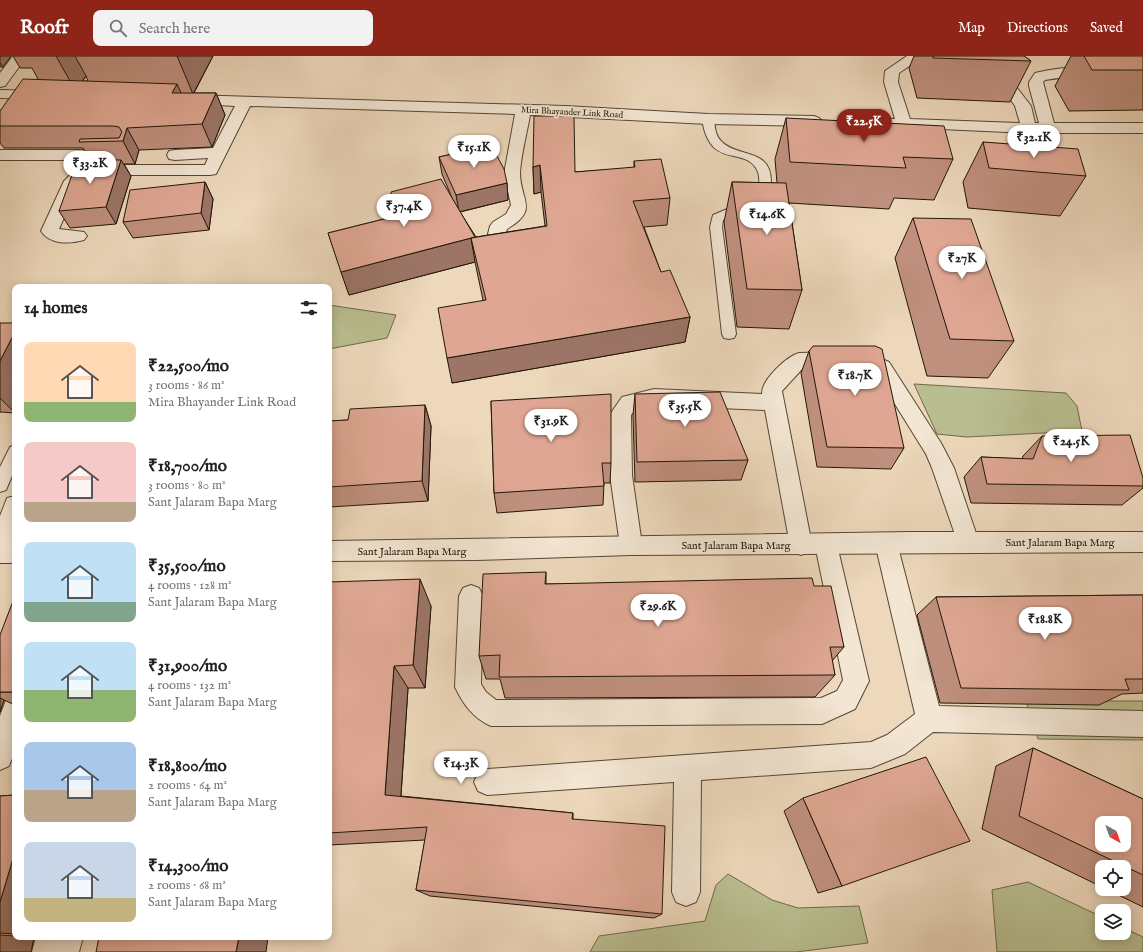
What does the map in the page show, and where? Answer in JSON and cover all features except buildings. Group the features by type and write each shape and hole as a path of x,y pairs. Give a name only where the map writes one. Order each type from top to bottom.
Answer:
{"street":[{"path":"0,83 20,56"},
{"path":"904,123 891,82 892,71 918,56"},
{"path":"963,56 996,81 1008,87 1015,94 1023,106 1029,128"},
{"path":"1048,128 1036,86 1036,82 1040,76 1054,74 1117,74 1143,81"},
{"path":"0,94 59,96"},
{"name":"Mira Bhayander Link Road","path":"174,99 523,110 708,119 826,122"},
{"path":"199,186 210,170 245,101"},
{"path":"492,254 499,226 513,218 519,205 512,174 523,110"},
{"path":"841,122 1029,128 1143,128"},
{"path":"156,155 203,154 211,152"},
{"path":"0,155 133,155"},
{"path":"78,236 56,236 50,231 72,181 82,173 96,170 210,170"},
{"path":"801,545 772,391 774,385 799,360 863,358 882,367 934,448 943,468 968,542"},
{"path":"631,545 621,475 620,428 621,413 630,403 654,397 775,402"},
{"path":"0,546 12,513"},
{"name":"Sant Jalaram Bapa Marg","path":"332,551 476,550 631,545 1143,542"},
{"path":"886,543 929,719"},
{"path":"471,596 468,687 477,701 491,714 822,710 846,700 856,681 826,545"},
{"path":"0,553 12,553"},
{"path":"0,757 12,719"},
{"path":"487,782 871,754 896,745 929,719 1143,724"},
{"path":"686,892 688,768"},
{"path":"47,952 49,940"},
{"path":"64,952 67,940"}],"lane":[{"path":"708,119 712,137 720,148 731,153 749,156 756,160 764,173 764,198 717,218 716,227 729,334"},
{"path":"0,486 12,458"}],"green space":[{"path":"332,305 396,315 387,338 332,348"},
{"path":"914,384 1066,393 1077,406 1082,431 967,437 937,434"},
{"path":"1026,701 1143,701 1143,740 1038,739"},
{"path":"728,874 772,900 798,908 859,906 868,943 796,952 590,952 599,936 705,921 716,885"},
{"path":"1028,882 1095,914 1095,940 1131,940 1131,931 1143,937 1143,952 997,952 992,890"}]}
